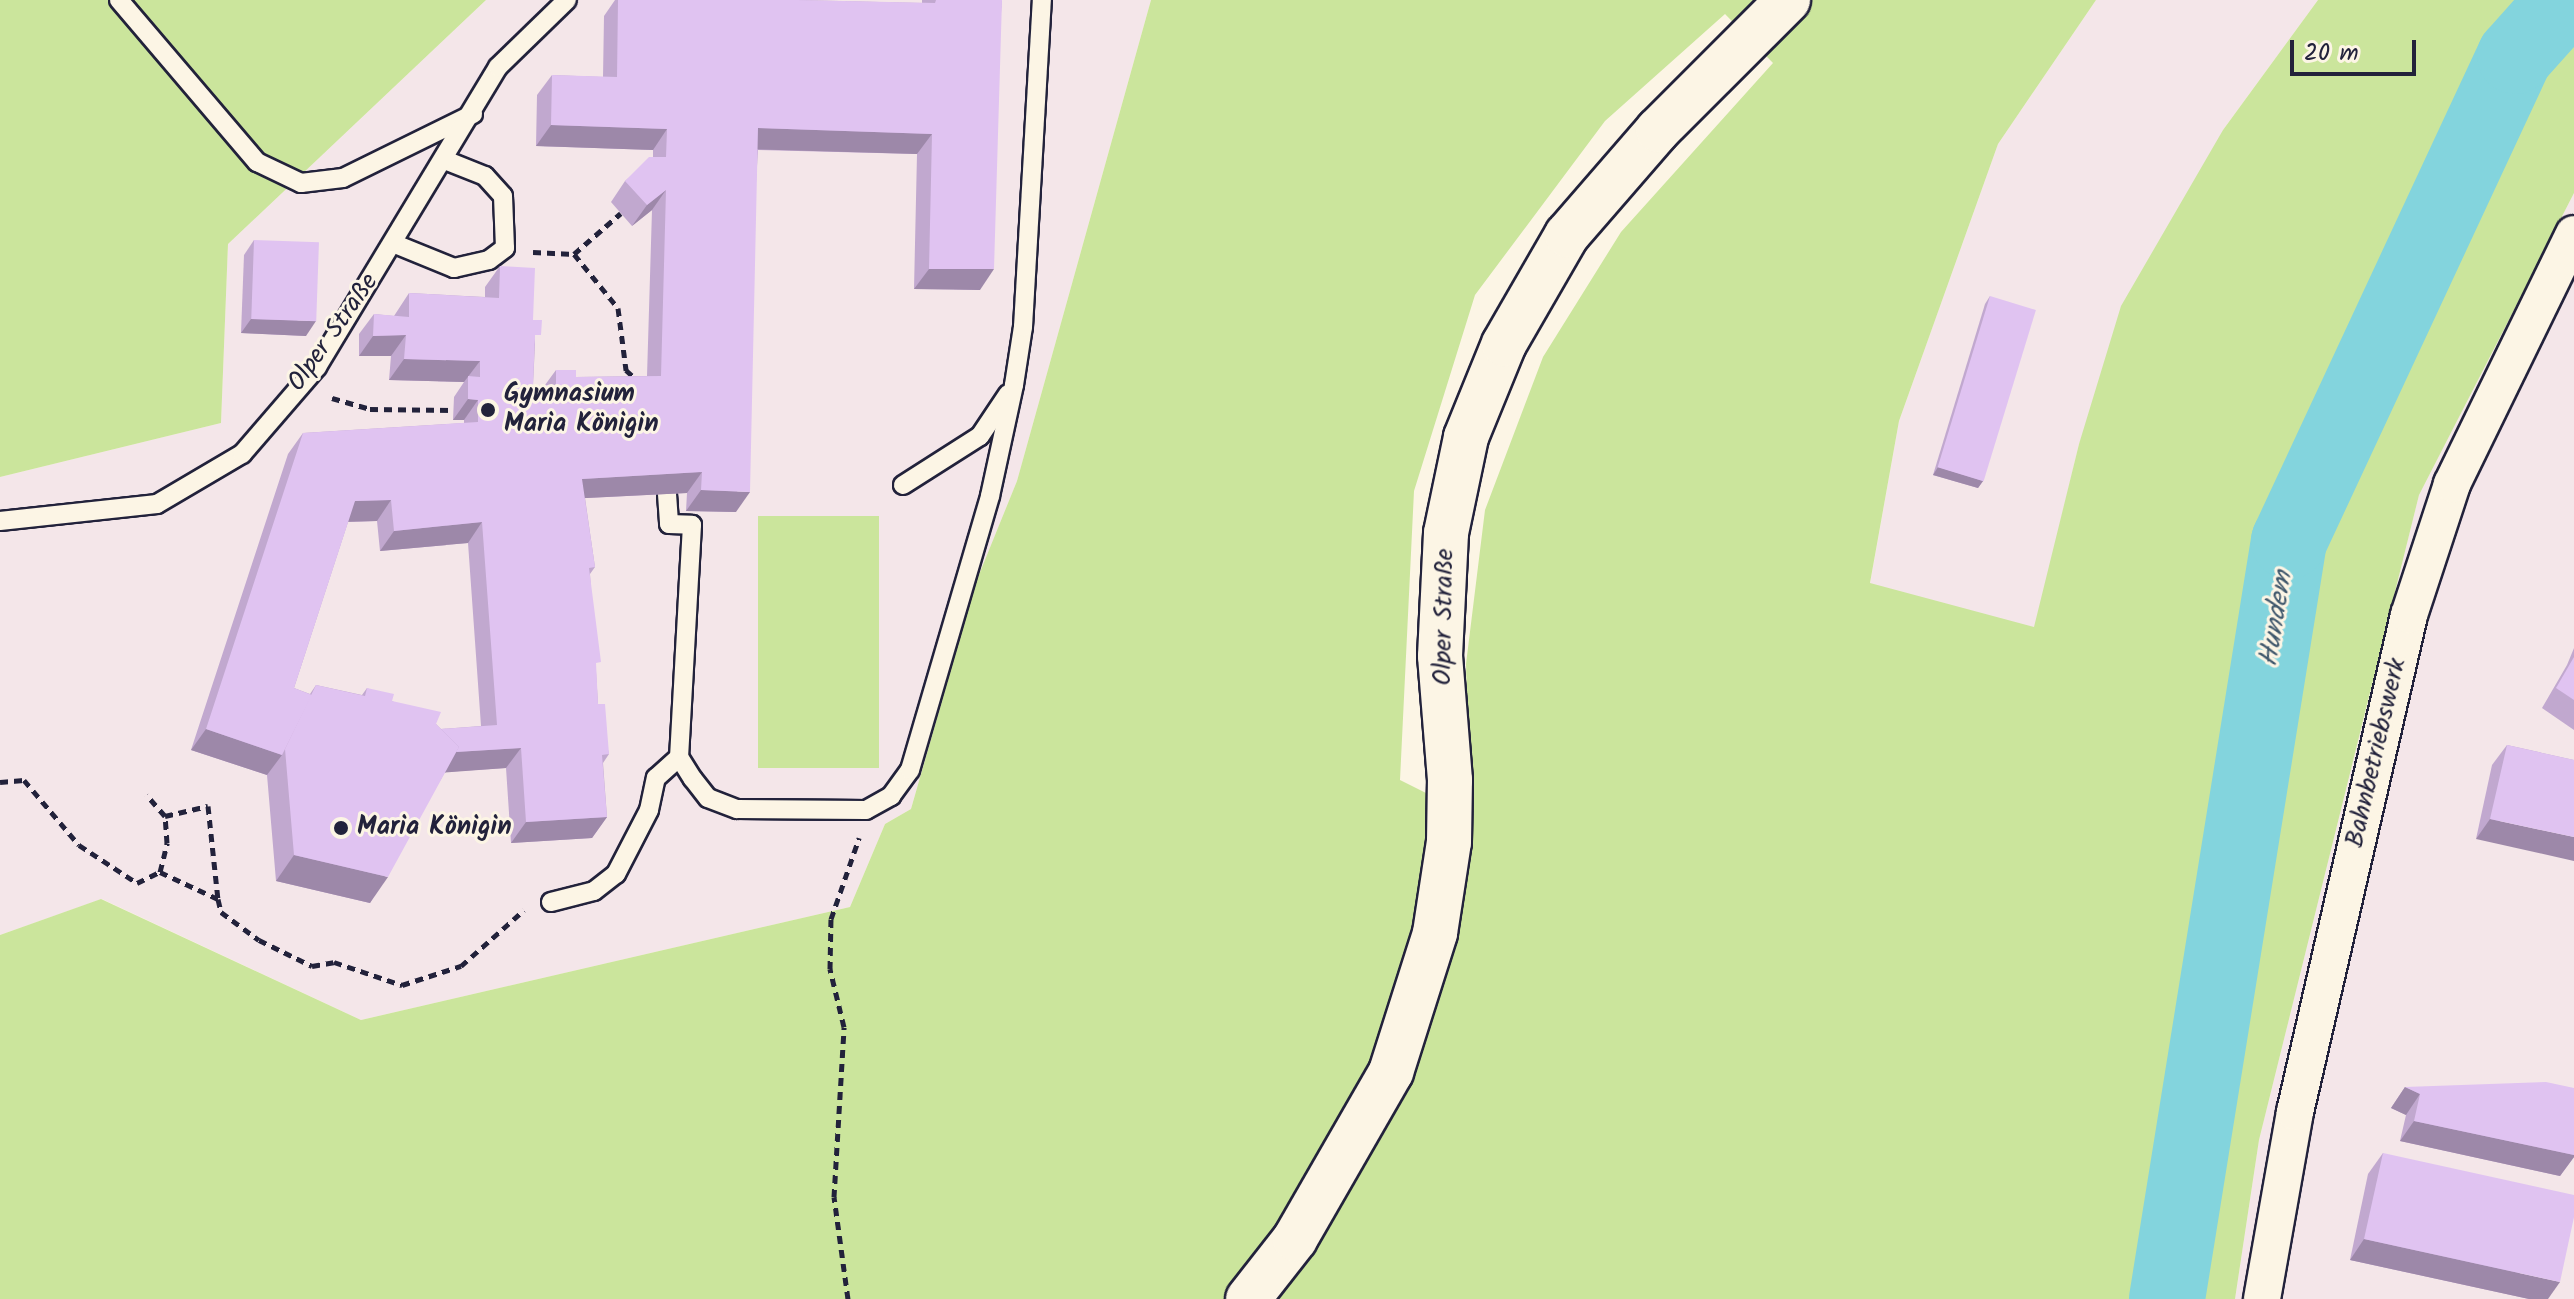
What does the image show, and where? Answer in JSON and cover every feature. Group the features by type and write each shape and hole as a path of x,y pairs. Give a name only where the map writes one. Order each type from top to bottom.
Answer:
{"main road":[{"name":"Olper Straße","path":"1248,1299 1295,1239 1391,1072 1435,933 1449,842 1450,780 1440,656 1446,533 1466,437 1504,344 1567,235 1658,130 1788,0"}],"street":[{"name":"Bahnbetriebswerk","path":"2262,1299 2295,1112 2409,615 2452,484 2574,234"}],"lane":[{"path":"119,0 257,162 301,183 343,178 473,114"},
{"name":"Olper Straße","path":"0,521 157,504 242,454 298,388 395,244 498,67 567,0"},
{"path":"667,494 669,524 692,525 679,757 708,798 737,809 866,810 891,796 910,770 990,496 1014,385 1023,327 1042,0"},
{"path":"395,244 454,268 489,260 505,248 503,196 485,176 445,160"},
{"path":"903,485 980,436 1014,385"},
{"path":"551,902 594,891 616,874 649,810 656,778 679,757"}],"path":[{"path":"533,252 574,254 621,213"},
{"path":"574,254 618,308 626,370 647,389"},
{"path":"298,388 370,409 453,410"},
{"path":"0,782 24,780 79,845 137,883 160,872"},
{"path":"147,795 165,816 167,843 160,872"},
{"path":"165,816 208,806 221,912 259,940 312,966 334,962 402,985 461,966 522,910 551,902"},
{"path":"848,1299 834,1197 844,1027 830,969 831,919 866,810"},
{"path":"160,872 218,899"}],"shaded area":[{"path":"486,0 1151,0 1017,481 976,582 911,809 885,824 850,907 361,1020 102,899 0,935 0,477 221,423 228,244"},
{"path":"2096,0 2318,0 2223,130 2079,444 2035,628 1870,584 1899,421 1998,144"},
{"path":"2574,193 2574,1299 2235,1299 2259,1140 2419,495"}],"green space":[{"path":"0,0 486,0 228,244 221,423 0,477"},
{"path":"1151,0 2096,0 1998,144 1899,421 1870,583 2034,627 2079,444 2121,306 2223,130 2318,0 2574,0 2574,193 2419,495 2259,1140 2235,1299 0,1299 0,935 101,899 361,1020 850,907 885,824 911,809 976,582 1017,481","holes":["1725,14 1773,63 1621,232 1543,357 1485,510 1466,664 1470,815 1400,780 1414,491 1475,295 1605,121"]},
{"path":"758,516 879,516 879,768 758,768"}],"building":[{"path":"618,0 935,3 936,0 1002,0 994,269 929,269 932,134 758,128 750,492 701,490 702,472 582,479 595,567 589,568 601,662 596,663 598,704 605,704 609,754 602,755 607,817 526,822 521,748 456,752 459,747 441,729 497,725 482,522 394,531 391,500 355,501 294,688 312,695 282,755 206,729 303,433 478,422 478,400 468,399 468,376 480,377 480,361 404,359 406,335 373,336 374,314 409,317 409,293 499,298 500,266 535,268 533,320 542,320 541,335 535,335 533,385 556,385 556,370 576,370 576,377 661,376 666,190 647,205 625,181 649,157 666,157 667,129 551,125 552,75 617,77"},
{"path":"254,240 319,242 316,321 251,319"},
{"path":"1990,296 2036,310 1984,481 1938,467"},
{"path":"2574,657 2574,700 2556,688"},
{"name":"Maria Königin","path":"316,685 365,696 367,688 394,694 392,701 441,712 436,724 459,747 388,877 294,855 285,749"},
{"path":"2507,745 2574,760 2574,837 2490,819"},
{"path":"2546,1082 2574,1088 2574,1155 2414,1121 2420,1094 2405,1087"},
{"path":"2383,1153 2574,1195 2574,1217 2560,1282 2364,1239"}],"waterway":[{"name":"Hundem","path":"2167,1299 2289,541 2515,56 2565,0"}],"place":[{"name":"Gymnasium Maria Königin","path":"488,410"},
{"name":"Maria Königin","path":"341,828"}]}
